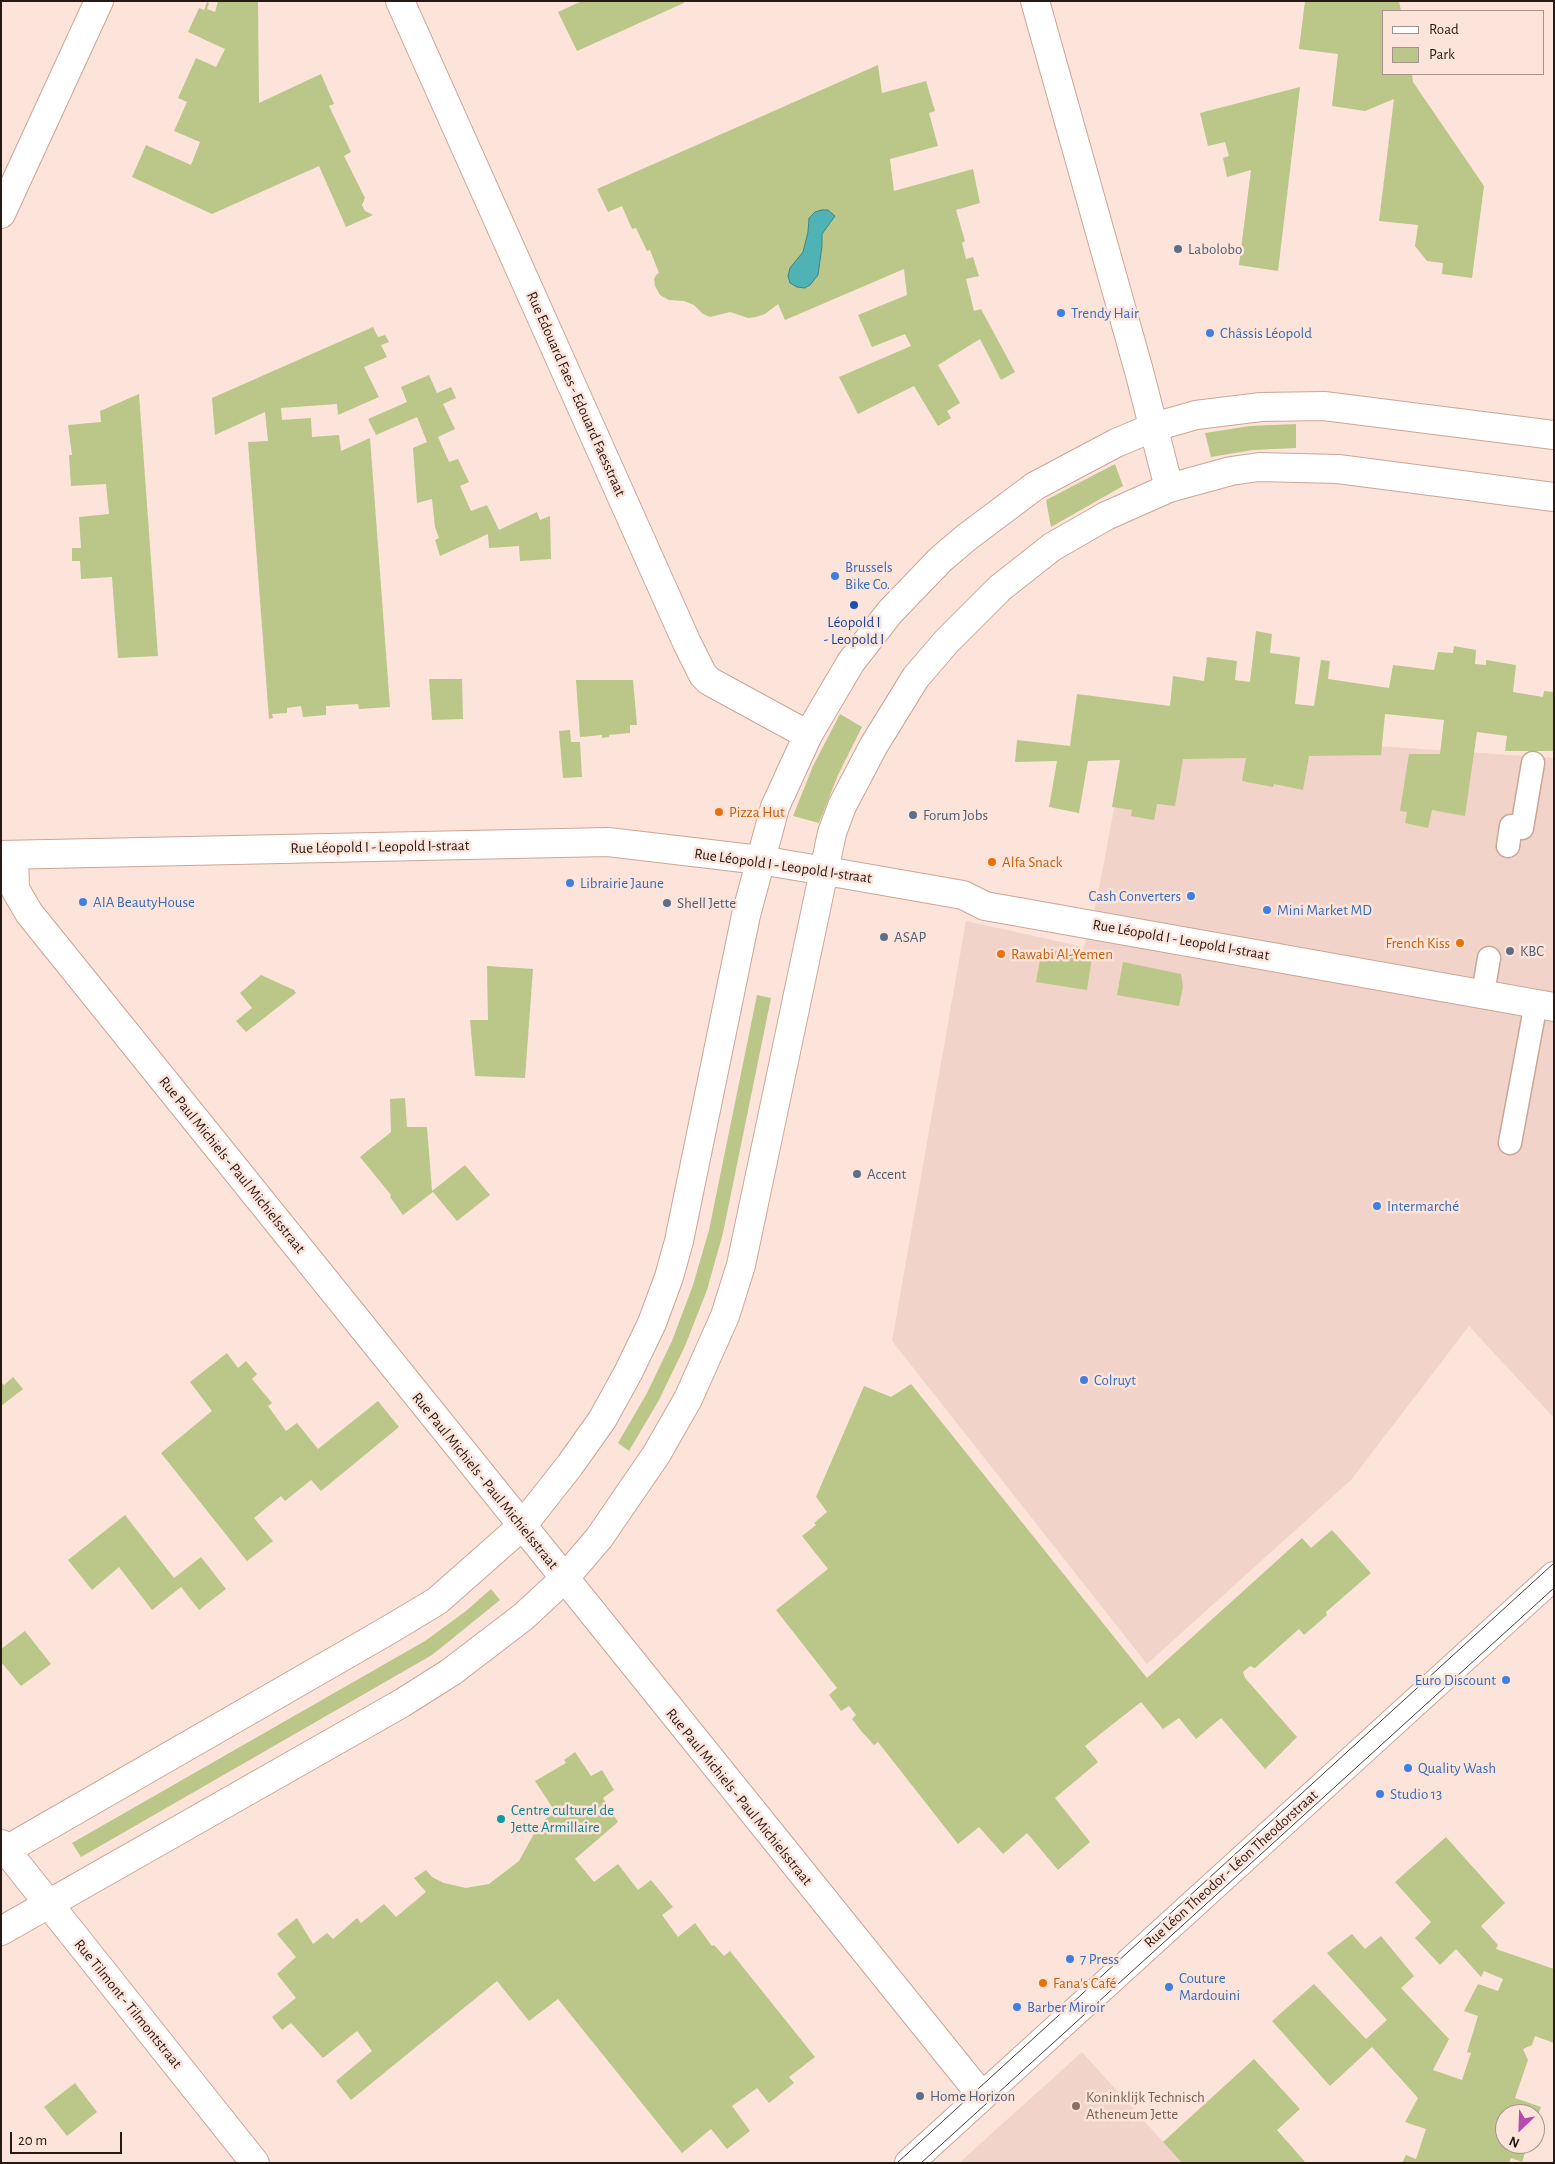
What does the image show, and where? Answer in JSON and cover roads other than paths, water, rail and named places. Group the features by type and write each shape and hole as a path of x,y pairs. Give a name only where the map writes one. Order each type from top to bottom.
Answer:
{"street":[{"path":"1,214 99,1"},
{"name":"Rue Edouard Faes - Edouard Faesstraat","path":"400,1 703,675 710,681 808,735"},
{"path":"1035,1 1154,426 1169,488"},
{"path":"3,1849 437,1601 522,1526 570,1465 602,1420 652,1323 669,1277 679,1241 746,915 775,807 808,735 851,662 868,639 914,586 941,559 1035,486 1090,455 1154,426 1196,415 1261,407 1324,406 1554,435"},
{"path":"1,1931 450,1672 523,1617 564,1578 599,1538 656,1456 688,1399 726,1316 741,1265 832,834 842,806 869,754 916,677 947,641 1000,588 1052,548 1106,516 1169,488 1208,476 1250,468 1312,467 1554,497"},
{"name":"Rue Léopold I - Leopold I-straat","path":"8,855 608,842 760,860 963,895 985,906 1545,1005"},
{"name":"Rue Paul Michiels - Paul Michielsstraat","path":"8,855 15,889 29,913 982,2096"},
{"name":"Rue Léon Theodor - Léon Theodorstraat","path":"909,2163 1554,1576"},
{"name":"Rue Tilmont - Tilmontstraat","path":"3,1849 255,2163"}],"lane":[{"path":"1508,846 1511,826 1522,828 1534,763"},
{"path":"1483,993 1489,958"},
{"path":"1510,1143 1545,1005"}],"water":[{"path":"828,210 835,216 822,234 818,275 805,288 797,287 790,283 788,276 790,268 803,252 809,218 815,212"}],"tram line":[{"path":"897,2163 1554,1563"},
{"path":"921,2163 1554,1588"}],"place":[{"name":"Labolobo","path":"1178,249"},
{"name":"Trendy Hair","path":"1061,313"},
{"name":"Châssis Léopold","path":"1210,333"},
{"name":"Brussels Bike Co.","path":"835,576"},
{"name":"Léopold I - Leopold I","path":"854,605"},
{"name":"Pizza Hut","path":"719,812"},
{"name":"Forum Jobs","path":"913,815"},
{"name":"Alfa Snack","path":"992,862"},
{"name":"Librairie Jaune","path":"570,883"},
{"name":"Cash Converters","path":"1191,896"},
{"name":"AIA BeautyHouse","path":"83,902"},
{"name":"Shell Jette","path":"667,903"},
{"name":"Mini Market MD","path":"1267,910"},
{"name":"ASAP","path":"884,937"},
{"name":"French Kiss","path":"1460,943"},
{"name":"KBC","path":"1510,951"},
{"name":"Rawabi Al-Yemen","path":"1001,954"},
{"name":"Accent","path":"857,1174"},
{"name":"Intermarché","path":"1377,1206"},
{"name":"Colruyt","path":"1084,1380"},
{"name":"Euro Discount","path":"1506,1680"},
{"name":"Quality Wash","path":"1408,1768"},
{"name":"Studio 13","path":"1380,1794"},
{"name":"Centre culturel de Jette Armillaire","path":"501,1819"},
{"name":"7 Press","path":"1070,1959"},
{"name":"Fana's Café","path":"1043,1983"},
{"name":"Couture Mardouini","path":"1169,1987"},
{"name":"Barber Miroir","path":"1017,2007"},
{"name":"Home Horizon","path":"920,2096"},
{"name":"Koninklijk Technisch Atheneum Jette","path":"1076,2106"}]}
